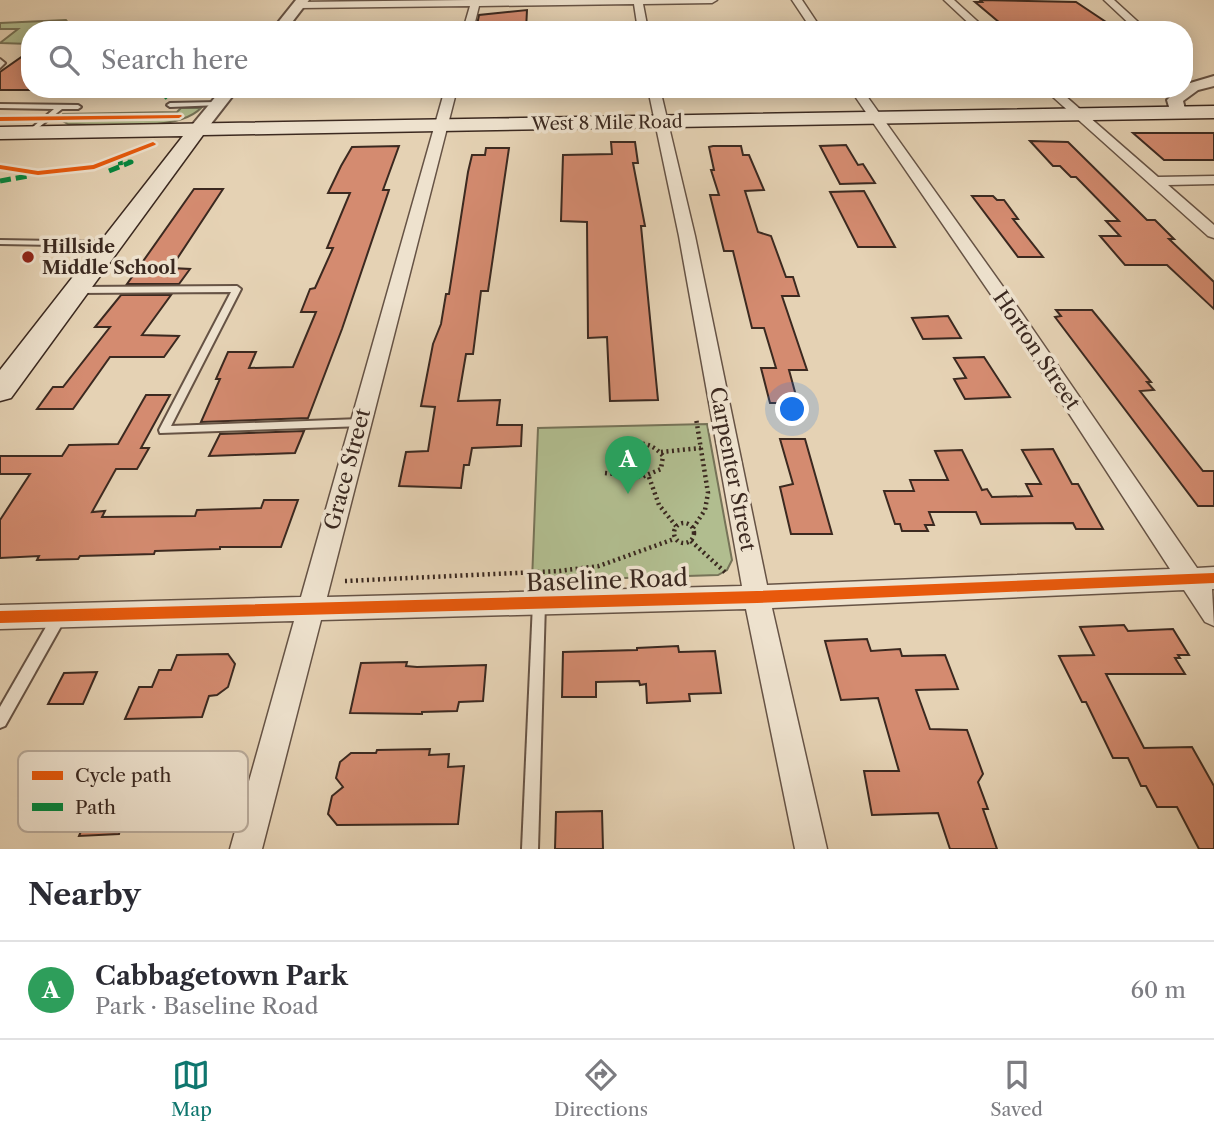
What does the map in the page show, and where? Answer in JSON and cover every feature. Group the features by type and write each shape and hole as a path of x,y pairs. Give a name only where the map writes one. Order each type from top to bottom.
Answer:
{"main road":[{"name":"West 8 Mile Road","path":"0,133 1214,112"},
{"path":"0,391 197,130"}],"street":[{"path":"287,21 301,3 712,0"},
{"path":"797,0 811,21"},
{"path":"949,0 972,21"},
{"path":"1109,0 1132,21"},
{"path":"470,21 475,1"},
{"path":"638,1 641,21"},
{"path":"1193,88 1214,81"},
{"path":"197,130 223,98"},
{"name":"Grace Street","path":"246,849 448,98"},
{"name":"Carpenter Street","path":"656,98 687,236 757,597 811,849"},
{"name":"Horton Street","path":"862,98 1202,579 1214,614"},
{"path":"1060,98 1214,233"},
{"path":"1176,98 1178,113"},
{"path":"1155,181 1214,180"},
{"name":"Baseline Road","path":"0,617 757,597 1202,579"}],"lane":[{"path":"170,105 218,104"},
{"path":"0,106 79,107"},
{"path":"29,133 60,107"},
{"path":"0,242 111,244"},
{"path":"77,289 237,289 164,430 360,423"},
{"path":"530,849 539,603"},
{"path":"0,721 59,616"}],"path":[{"path":"693,528 705,510 708,493 696,418"},
{"path":"606,473 649,478 661,469 664,460 661,452 644,443 630,444"},
{"path":"661,452 670,449 702,448"},
{"path":"649,478 659,505 676,526"},
{"path":"685,524 693,528 695,535 691,541 682,543 674,538 672,531 676,526 685,524"},
{"path":"345,581 559,571 599,566 641,553 674,538"},
{"path":"691,541 726,573"}],"green space":[{"path":"21,22 21,44 0,43 18,29 0,29 0,23"},
{"path":"181,108 201,108 190,116 157,124 68,124 61,120 63,114 177,112"},
{"path":"707,424 732,560 727,570 718,575 532,581 538,428"}],"building":[{"path":"980,0 1076,2 1104,21 998,21 975,2 982,2"},
{"path":"527,10 526,21 478,21 479,15"},
{"path":"21,57 21,90 0,90 0,72"},
{"path":"1133,133 1214,133 1214,160 1164,160"},
{"path":"1030,141 1068,142 1147,220 1155,220 1174,239 1169,239 1214,282 1214,309 1167,265 1125,265 1100,236 1120,236 1106,221 1119,221 1076,177 1071,177 1060,166 1053,166"},
{"path":"611,142 635,142 638,163 633,163 645,226 641,226 658,400 610,401 607,337 588,338 587,222 561,221 563,155 612,154"},
{"path":"846,145 858,165 863,164 875,183 840,184 820,146"},
{"path":"399,146 383,190 389,190 342,329 308,418 201,422 220,379 216,379 228,352 256,352 249,368 293,367 316,312 301,312 310,289 315,288 333,248 327,248 350,193 328,193 352,147"},
{"path":"741,146 743,155 749,155 764,190 745,191 758,232 771,236 786,277 793,277 799,296 782,296 807,370 789,370 798,403 770,403 761,368 776,368 764,328 752,328 733,251 724,251 710,195 719,195 711,170 714,170 709,147"},
{"path":"486,148 509,148 488,291 481,291 473,354 466,354 458,401 500,400 497,425 522,425 521,446 472,448 469,465 464,465 461,488 399,486 406,452 428,451 435,407 421,406 433,344 441,324 446,294 449,294 472,155 485,155"},
{"path":"194,189 223,189 171,268 190,269 179,284 127,284"},
{"path":"864,191 895,247 858,247 830,192"},
{"path":"972,196 993,196 997,200 1004,200 1018,219 1013,219 1043,257 1018,257"},
{"path":"121,295 171,295 142,335 179,336 164,357 110,357 73,409 37,409 53,387 63,387 110,327 95,327"},
{"path":"1056,310 1092,310 1151,382 1147,382 1154,390 1140,391 1203,471 1214,471 1214,506 1198,506 1055,317 1061,316"},
{"path":"948,316 961,338 923,339 912,318"},
{"path":"984,357 1010,397 965,399 954,379 966,378 954,358"},
{"path":"146,395 170,395 141,448 149,448 137,469 116,469 92,512 105,511 102,517 195,516 197,510 261,508 264,500 298,500 281,547 220,547 155,551 154,554 80,556 78,559 37,560 39,556 0,558 0,520 30,474 0,474 0,456 62,456 69,445 118,444"},
{"path":"304,431 295,453 209,456 220,434"},
{"path":"780,439 805,439 832,534 791,534 780,487 793,484"},
{"path":"1053,449 1072,484 1078,484 1103,529 1076,529 1073,523 981,524 976,512 929,512 934,525 925,525 928,531 902,531 900,524 895,524 884,491 914,491 910,480 948,480 935,451 962,450 982,490 987,489 992,497 1032,496 1026,484 1041,484 1022,450"},
{"path":"1124,625 1128,631 1173,629 1189,655 1178,655 1180,658 1175,658 1185,674 1106,674 1144,748 1192,747 1214,786 1214,849 1199,849 1177,807 1157,807 1146,786 1141,786 1128,758 1113,758 1086,702 1082,702 1059,656 1094,655 1080,627"},
{"path":"867,639 871,651 900,649 902,656 945,655 958,689 916,690 930,729 967,730 983,774 978,782 988,809 983,809 997,849 950,849 938,813 872,815 864,771 899,771 878,698 841,700 825,641"},
{"path":"678,646 679,652 715,651 721,693 689,694 690,701 647,703 646,684 640,685 639,681 596,682 596,697 562,697 563,652"},
{"path":"228,654 235,664 228,687 217,695 209,696 202,717 125,719 139,687 152,687 159,670 171,670 177,655"},
{"path":"407,662 406,666 417,667 486,665 483,701 459,702 457,711 422,714 350,713 361,663"},
{"path":"97,672 83,704 48,704 64,673"},
{"path":"430,749 429,755 449,754 448,767 464,766 458,824 337,825 328,814 332,796 343,787 336,778 340,762 351,753"},
{"path":"602,811 603,849 555,849 556,812"},
{"path":"81,832 120,832 119,834 79,836"}],"marked path":[{"path":"109,171 131,162 118,163"},
{"path":"0,181 28,176"}],"cycle path":[{"path":"0,119 179,116"},
{"path":"0,167 38,173 94,167 153,144"},
{"path":"0,617 757,597 1214,578"}],"place":[{"name":"Hillside Middle School","path":"28,257"},
{"name":"Cabbagetown Park","path":"628,494"}]}
